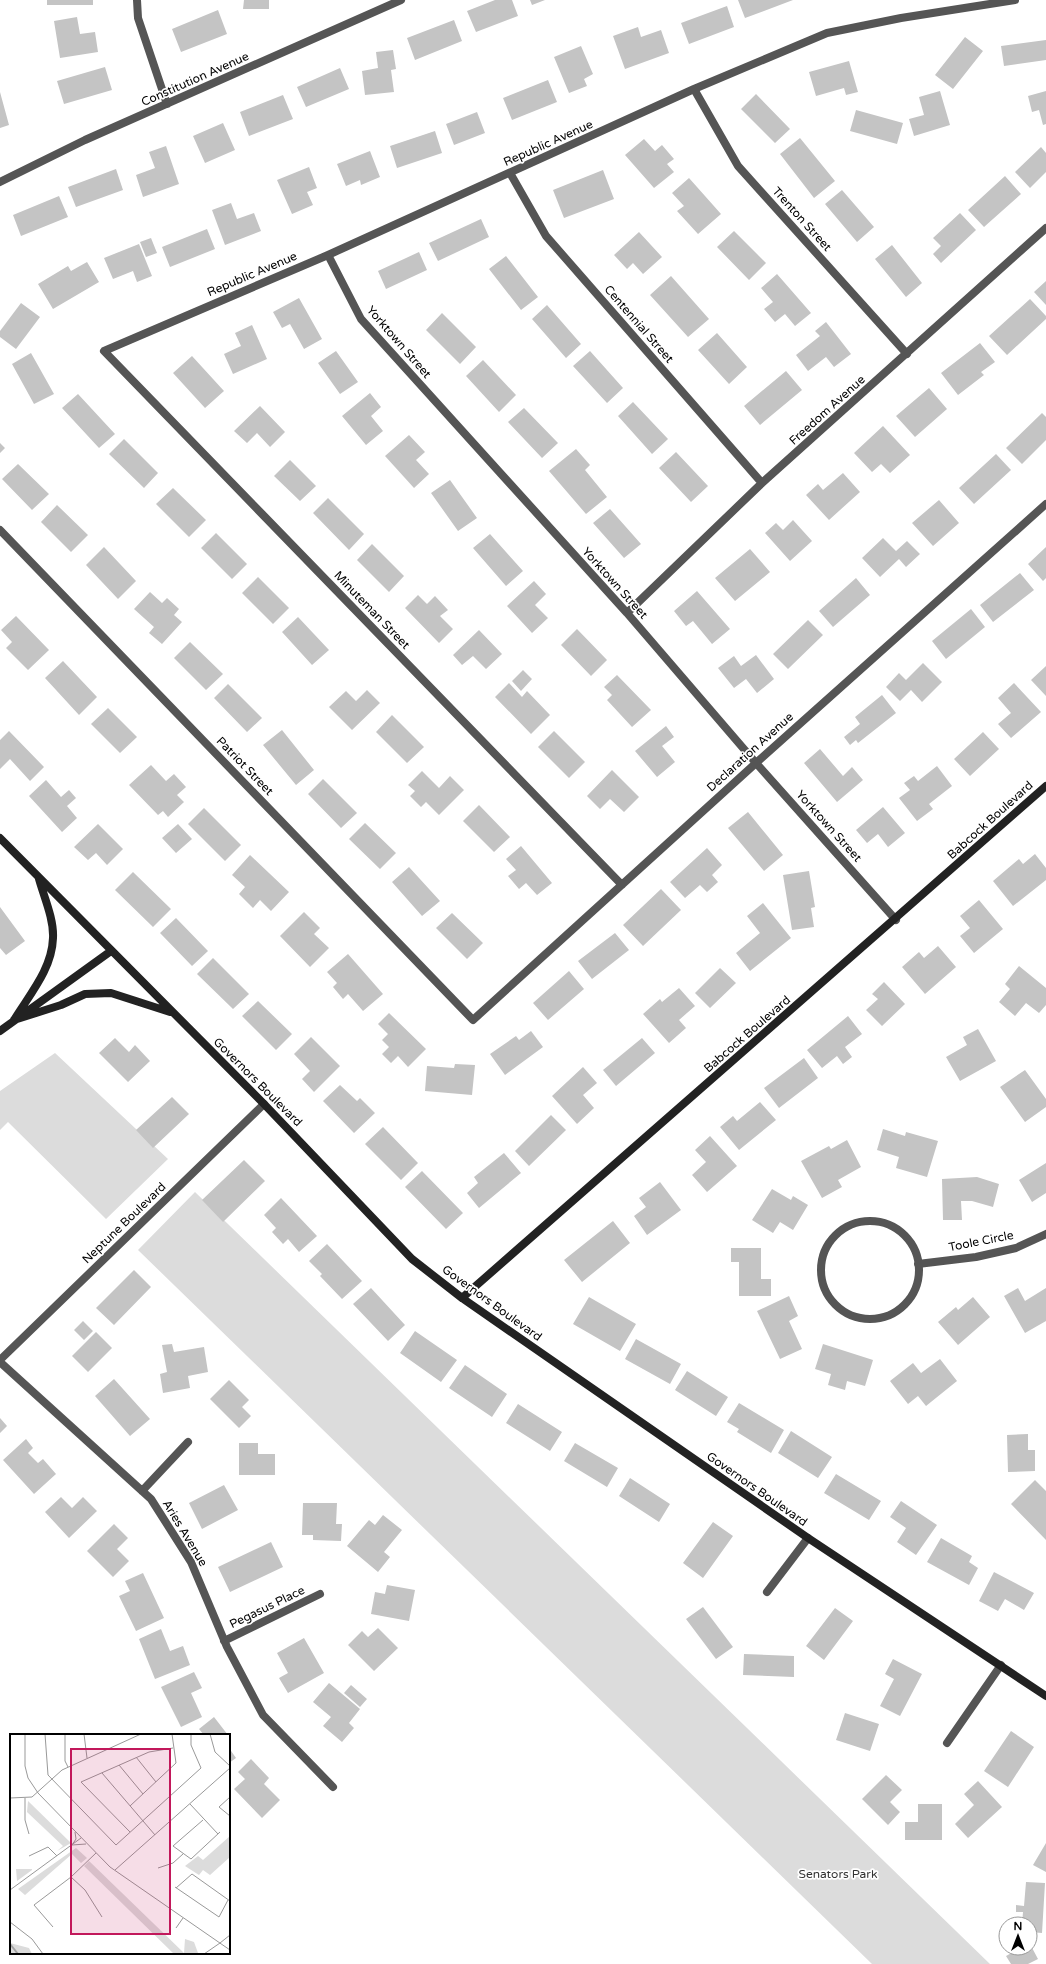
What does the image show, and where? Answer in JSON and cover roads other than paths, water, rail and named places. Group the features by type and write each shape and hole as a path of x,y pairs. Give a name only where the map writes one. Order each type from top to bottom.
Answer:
{"main road":[{"name":"Babcock Boulevard","path":"462,1298 896,920 1046,786"},
{"name":"Governors Boulevard","path":"0,838 171,1012 264,1104 412,1260 462,1298 808,1538 1046,1696"},
{"path":"14,1020 43,976 50,956 53,937 38,877"},
{"path":"0,1031 111,951"},
{"path":"14,1020 62,1005 85,994 111,993 171,1012"}],"street":[{"path":"137,0 138,18 167,104"},
{"name":"Constitution Avenue","path":"0,182 84,140 401,0"},
{"name":"Republic Avenue","path":"104,351 328,255 694,90 827,33 901,18 1015,0"},
{"name":"Trenton Street","path":"694,90 738,166 907,354"},
{"name":"Centennial Street","path":"510,173 546,236 762,483"},
{"name":"Freedom Avenue","path":"627,613 762,483 1046,228"},
{"name":"Yorktown Street","path":"328,255 361,319 627,613 756,763 896,920"},
{"name":"Minuteman Street","path":"104,351 622,885"},
{"name":"Declaration Avenue","path":"473,1020 756,763 1046,504"},
{"name":"Patriot Street","path":"0,530 473,1020"},
{"name":"Neptune Boulevard","path":"0,1361 264,1104"},
{"path":"863,1222 879,1222 893,1228 906,1237 914,1250 918,1264 918,1281 911,1297 900,1309 885,1317 879,1318 868,1319 851,1316 837,1307 826,1294 821,1278 821,1262 826,1248 831,1241 848,1226 863,1222"},
{"name":"Toole Circle","path":"918,1264 976,1257 1016,1248 1046,1234"},
{"name":"Aries Avenue","path":"0,1361 151,1499 191,1562 224,1641 262,1715 333,1787"},
{"path":"142,1491 188,1442"},
{"path":"767,1592 808,1538"},
{"name":"Pegasus Place","path":"224,1641 320,1594"},
{"path":"947,1743 1001,1665"}],"park label":[{"name":"Senators Park","path":"838,1874"}]}
